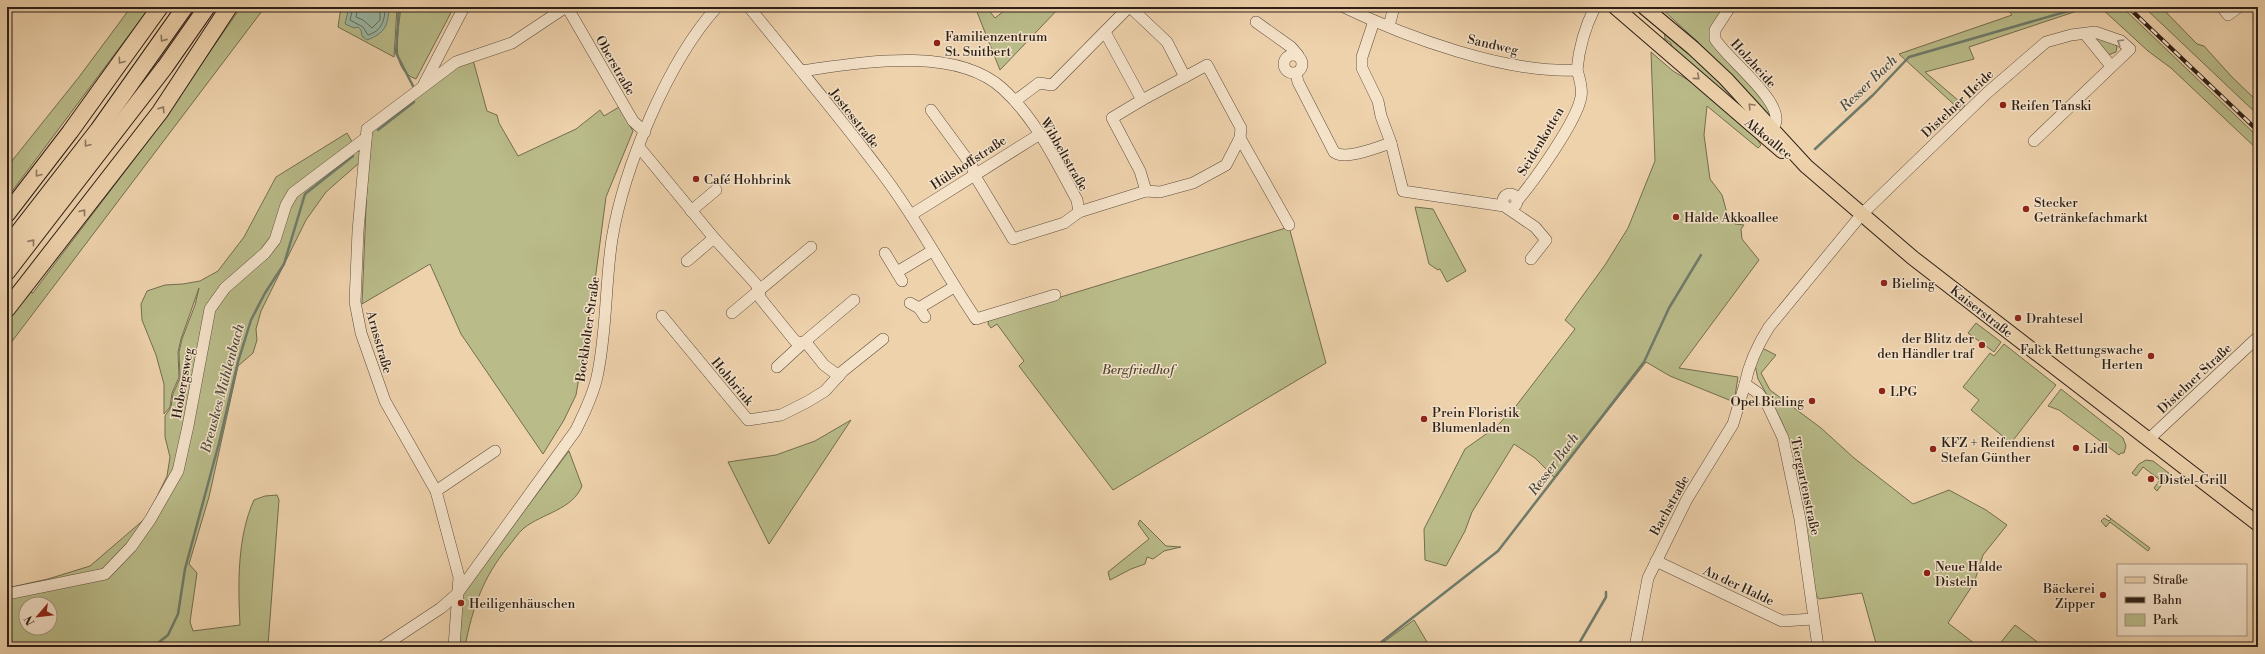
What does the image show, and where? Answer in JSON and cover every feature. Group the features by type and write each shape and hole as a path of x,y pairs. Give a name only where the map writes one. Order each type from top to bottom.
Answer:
{"highway":[{"path":"7,214 70,132 160,7"},
{"path":"7,247 98,130 185,7"},
{"path":"7,272 125,120 207,7"},
{"path":"7,309 156,118 229,7"},
{"path":"7,302 112,150 125,120"}],"main road":[{"name":"Akkoallee","path":"1616,8 1640,22 1644,16 1641,7"},
{"name":"Akkoallee","path":"1644,7 1693,48 1769,133"},
{"name":"Akkoallee","path":"1616,8 1769,133 1806,166"},
{"name":"Kaiserstraße","path":"1806,166 1913,258 2258,524"}],"street":[{"path":"423,86 464,7"},
{"path":"366,138 367,129 456,62 512,43 567,7"},
{"name":"Oberstraße","path":"567,7 633,122 646,132"},
{"name":"Bockholter Straße","path":"382,647 441,608 457,594 560,454 588,407 597,377 612,240 627,174 665,88 685,51 717,7"},
{"name":"Jostesstraße","path":"749,7 883,175 911,215 954,287 976,319 1055,296"},
{"path":"1015,101 1039,83 1052,85 1130,7 1167,42 1185,77"},
{"name":"Sandweg","path":"1344,7 1374,21 1470,55 1541,68 1577,70"},
{"path":"1389,26 1394,7"},
{"path":"1577,70 1578,52 1586,25 1595,7"},
{"name":"Holzheide","path":"1730,7 1715,30 1716,39 1770,102 1776,118 1769,133"},
{"path":"2222,7 2228,15 2239,7"},
{"path":"1374,21 1362,57 1362,68 1378,100 1381,116 1391,143 1403,191 1506,207 1535,227 1546,240 1531,258"},
{"path":"1256,22 1292,47 1298,55 1292,54 1284,60 1286,70 1296,73 1306,99 1334,152 1338,155 1346,156 1391,143"},
{"path":"1105,32 1142,100"},
{"name":"Distelner Heide","path":"1862,214 1987,93 2046,42 2071,35 2095,32 2121,41 2130,49 2034,141"},
{"path":"2085,34 2111,66"},
{"name":"Wibbeltstraße","path":"801,71 898,60 954,65 976,72 989,79 1015,101 1040,134 1077,200 1079,212"},
{"path":"931,110 972,166 976,176 1013,239 1064,223 1079,212 1146,191 1160,192 1193,183 1226,165 1240,138 1241,128 1207,65 1112,118 1140,171 1146,191"},
{"name":"Seidenkotten","path":"1506,207 1514,207 1517,201 1532,184 1570,124 1581,97 1577,70"},
{"name":"Hülshoffstraße","path":"911,215 976,176 984,168 1040,134"},
{"name":"Arnsstraße","path":"366,138 355,302 361,333 385,401 436,491 459,577 454,647"},
{"name":"Hobergsweg","path":"7,594 105,574 131,547 150,520 178,471 210,309 225,288 265,253 275,240 286,205 293,193 366,138"},
{"path":"1240,138 1289,225"},
{"path":"639,147 714,238 756,284 761,299 795,341 808,345 824,364 839,376"},
{"path":"691,211 716,190"},
{"path":"1745,384 1748,368 1756,347 1769,327 1862,214"},
{"path":"687,261 714,238"},
{"path":"732,313 811,247"},
{"path":"885,254 899,276 932,250"},
{"path":"918,309 954,287"},
{"path":"777,366 854,300"},
{"name":"Hohbrink","path":"662,316 748,420 781,414 807,402 825,390 883,338"},
{"name":"Distelner Straße","path":"2149,440 2258,337"},
{"name":"Bachstraße","path":"1635,647 1648,578 1687,499 1733,424 1745,384"},
{"name":"Tiergartenstraße","path":"1745,384 1758,393 1767,404 1783,438 1798,512 1818,647"},
{"path":"436,491 495,451"},
{"name":"An der Halde","path":"1656,561 1782,621 1813,619"}],"green space":[{"path":"131,7 150,7 7,198 7,167 79,77"},
{"path":"241,7 265,7 7,348 7,320 30,292 33,293 145,145"},
{"path":"341,7 397,7 394,57 338,27"},
{"path":"401,7 454,7 416,79 407,74 398,58 397,37"},
{"path":"975,7 986,7 995,18 1009,7 1060,7 1000,70"},
{"path":"1660,7 1724,7 1712,28 1766,102 1771,118 1701,45"},
{"path":"2006,7 2018,7 2022,11 2032,7 2089,7 1969,47 1974,59 1925,72 1966,107 1961,111 1899,54 2012,15"},
{"path":"2100,7 2122,7 2258,137 2258,150 2171,68 2148,51"},
{"path":"2144,7 2161,7 2197,44 2204,46 2232,77 2258,102 2258,115"},
{"path":"1664,28 1764,125 1671,53 1671,43 1665,39"},
{"path":"2096,37 2113,42 2117,47 2116,52 2108,55 2093,38"},
{"path":"1651,52 1673,71 1698,86 1755,136 1761,145 1758,148 1707,106 1704,135 1710,179 1722,195 1727,213 1735,224 1744,225 1741,229 1742,239 1759,260 1679,368 1738,377 1734,402 1670,376 1646,362 1555,478 1535,458 1514,444 1472,512 1465,531 1446,566 1425,560 1424,529 1465,449 1496,427 1516,406 1575,329 1565,320 1605,265 1628,228 1655,161"},
{"path":"473,60 487,111 497,115 499,123 518,156 576,129 600,110 604,116 619,107 633,131 606,197 593,296 576,395 564,420 543,454 461,334 430,264 362,304 369,136 373,129 461,63"},
{"path":"347,133 356,149 362,155 359,163 326,192 306,220 261,311 256,329 257,340 253,353 238,366 209,497 189,564 197,573 190,622 193,631 240,625 240,561 244,530 248,514 254,500 265,496 277,495 279,500 268,645 260,647 7,647 7,588 48,579 90,566 147,517 167,476 170,457 165,437 165,416 171,407 173,394 180,378 179,352 182,339 195,305 199,288 181,339 178,352 179,377 172,393 170,407 164,414 164,384 156,355 142,320 141,304 147,291 165,285 200,281 218,271 244,237 276,177"},
{"path":"1415,207 1433,209 1466,271 1447,282 1440,269 1438,270 1429,264"},
{"name":"Bergfriedhof","path":"1289,227 1326,363 1113,490 1019,366 1024,361 997,324 991,328 988,324 989,319"},
{"path":"1976,323 2001,342 1994,352 1968,333"},
{"path":"2004,344 2056,385 2011,443 1971,410 1979,400 1963,387 1990,353 1994,356"},
{"path":"1762,348 1776,355 1761,373 1770,390 1821,428 1854,458 1913,504 1949,490 1986,510 2007,525 1983,555 1974,583 1948,623 1979,647 1877,647 1862,593 1819,599 1816,595 1792,446 1780,418 1758,379 1755,365"},
{"path":"2061,389 2123,438 2126,446 2124,453 2119,455 2059,410 2048,406"},
{"path":"851,420 769,544 728,462 776,455 815,441"},
{"path":"569,451 582,486 571,501 524,528 499,558 485,582 475,607 465,647 457,647 462,594"},
{"path":"2146,460 2153,461 2170,474 2157,491 2154,488 2160,480 2143,467 2136,476 2132,473 2139,464"},
{"path":"2106,515 2150,548 2148,551 2110,522 2106,527 2101,521 2104,518 2109,521 2111,519"},
{"path":"1140,520 1166,546 1181,547 1164,551 1153,559 1147,557 1145,564 1131,569 1110,580 1108,572 1149,539 1138,524"},
{"path":"1414,620 1430,647 1377,647"},
{"path":"2015,625 2044,647 1997,647"}],"water":[{"path":"349,7 389,7 388,19 384,28 378,35 367,40 362,36 361,30 358,27 354,28 345,24"}],"waterway":[{"name":"Breuskes Mühlenbach","path":"399,7 396,53 413,86"},
{"name":"Resser Bach","path":"1815,149 1873,95 1909,57 2082,7"},
{"name":"Breuskes Mühlenbach","path":"378,130 414,102"},
{"name":"Breuskes Mühlenbach","path":"153,647 168,635 178,614 185,569 219,443 238,362 251,320 265,293 284,264 305,194 353,156"},
{"name":"Resser Bach","path":"1375,647 1498,551 1644,362 1669,308 1701,255"},
{"path":"1577,647 1606,597 1606,592"}],"railway":[{"path":"2128,7 2258,131"}],"place":[{"name":"Familienzentrum St. Suitbert","path":"937,43"},
{"name":"Reifen Tanski","path":"2003,105"},
{"name":"Café Hohbrink","path":"696,179"},
{"name":"Stecker Getränkefachmarkt","path":"2026,209"},
{"name":"Halde Akkoallee","path":"1676,217"},
{"name":"Bieling","path":"1884,283"},
{"name":"Drahtesel","path":"2018,318"},
{"name":"der Blitz der den Händler traf","path":"1982,345"},
{"name":"Falck Rettungswache Herten","path":"2151,356"},
{"name":"LPG","path":"1882,391"},
{"name":"Opel Bieling","path":"1812,401"},
{"name":"Prein Floristik Blumenladen","path":"1424,419"},
{"name":"Lidl","path":"2076,448"},
{"name":"KFZ + Reifendienst Stefan Günther","path":"1933,449"},
{"name":"Distel-Grill","path":"2151,479"},
{"name":"Neue Halde Disteln","path":"1927,573"},
{"name":"Bäckerei Zipper","path":"2103,595"},
{"name":"Heiligenhäuschen","path":"461,603"}]}
